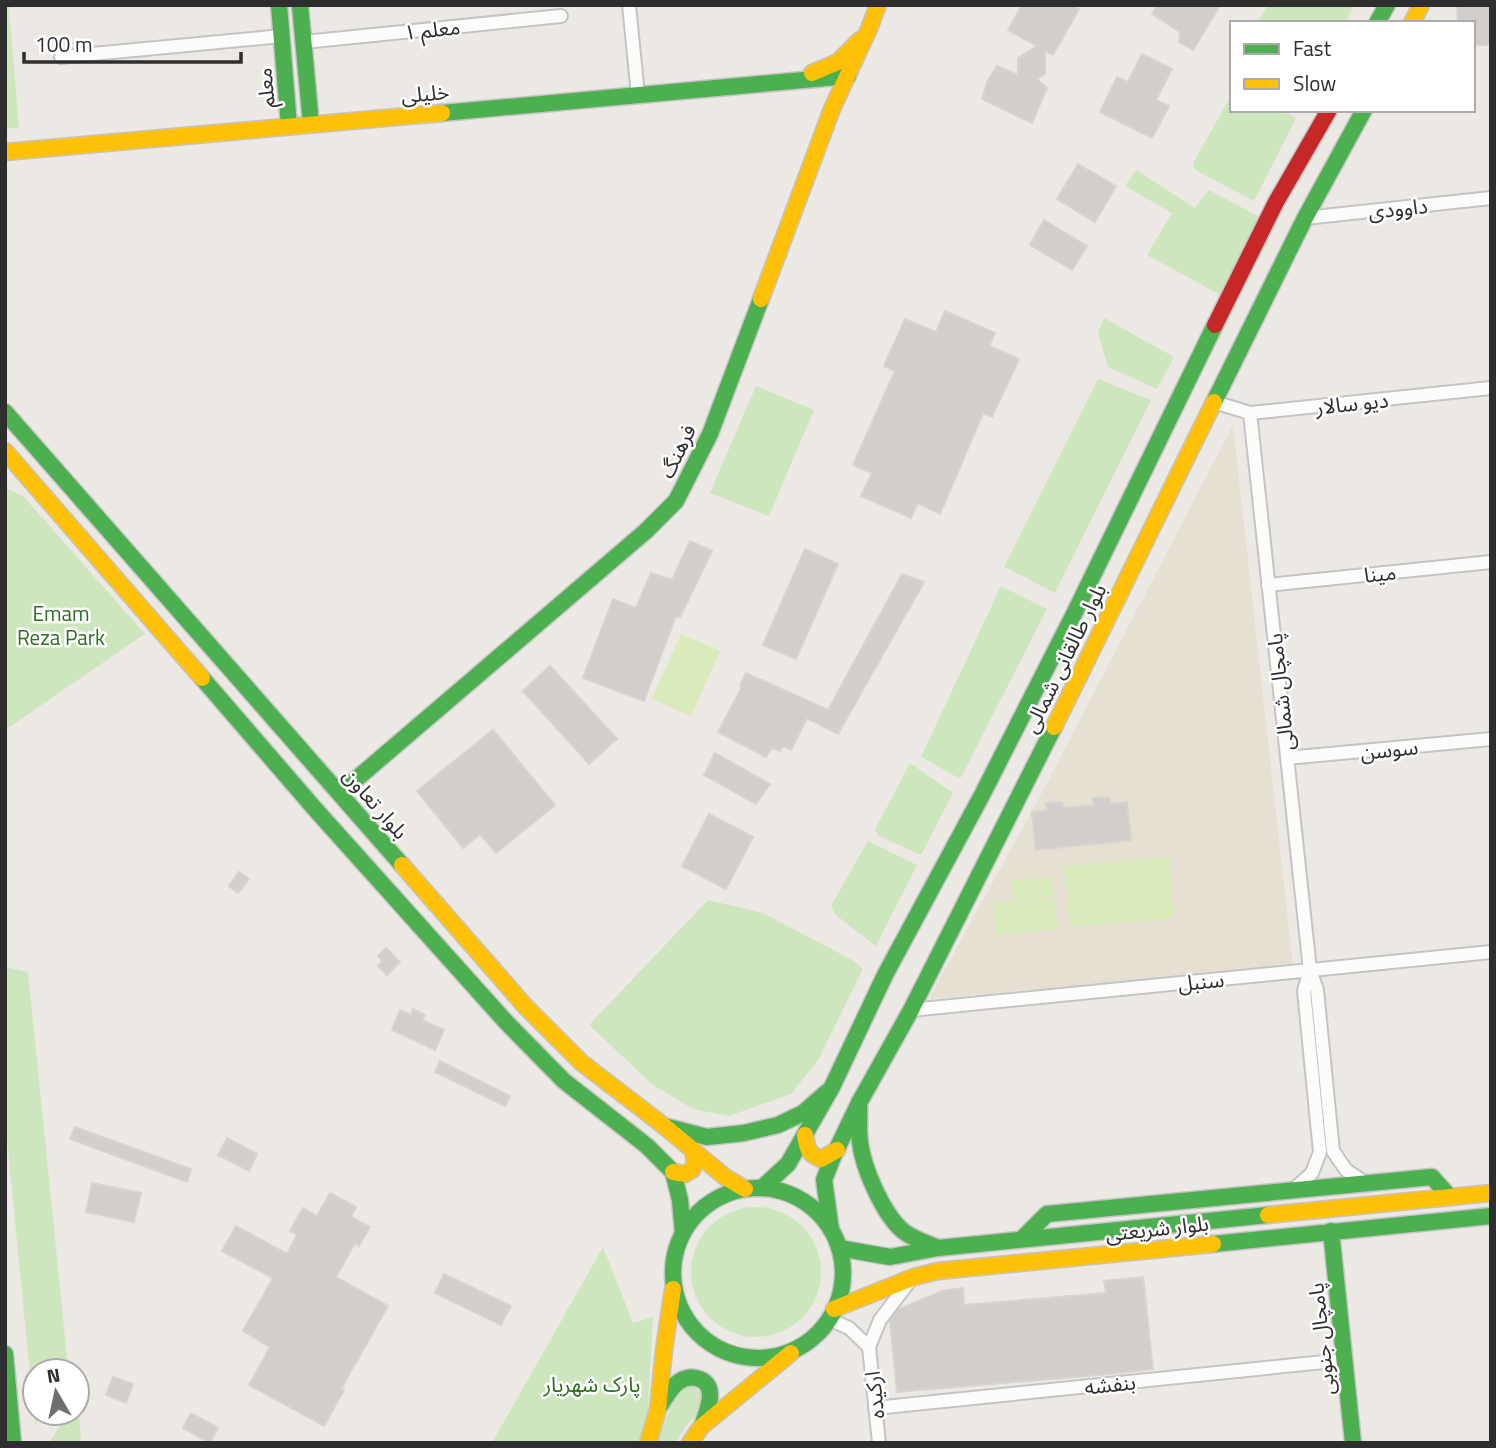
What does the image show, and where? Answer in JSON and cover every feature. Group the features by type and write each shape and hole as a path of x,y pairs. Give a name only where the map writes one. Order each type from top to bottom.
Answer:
{"main road":[{"name":"معلم","path":"279,5 289,126"},
{"name":"معلم","path":"300,5 312,124"},
{"name":"فرهنگ","path":"340,793 646,531 676,501 710,434 832,109 878,5"},
{"path":"1378,21 1387,5"},
{"path":"1413,21 1421,5"},
{"path":"776,82 817,72 838,62 869,29"},
{"name":"خلیلی","path":"5,152 848,76"},
{"path":"814,79 832,109"},
{"name":"بلوار طالقانی شمالی","path":"762,1188 788,1164 832,1087 885,975 982,794 1069,623 1276,202 1328,112"},
{"name":"بلوار طالقانی شمالی","path":"831,1230 824,1180 836,1150 911,1010 1024,787 1359,112"},
{"name":"بلوار تعاون","path":"5,412 525,1006 582,1063 725,1177 745,1189"},
{"path":"5,451 315,809 506,1022 564,1081 647,1146 673,1172 681,1175 694,1169 697,1160 693,1150"},
{"path":"5,475 30,478"},
{"path":"113,575 134,557"},
{"path":"664,1126 707,1137 744,1133 778,1125 803,1113 832,1087"},
{"path":"859,1103 860,1144 875,1188 904,1231 938,1248"},
{"path":"805,1135 807,1150 811,1156 821,1159 836,1150"},
{"path":"673,1172 680,1200 682,1233"},
{"path":"1022,1239 1047,1214 1432,1177 1450,1197"},
{"path":"648,1443 659,1407 673,1267 682,1233 694,1217 726,1194 762,1188 787,1194 809,1205 821,1217 831,1230 839,1248 843,1268 841,1289 832,1314 815,1335 701,1427"},
{"name":"بلوار شریعتی","path":"839,1248 890,1257 938,1248 1022,1239 1491,1193"},
{"name":"بلوار شریعتی","path":"832,1314 895,1284 938,1271 1491,1216"},
{"name":"پامچال جنوبی","path":"1331,1231 1353,1443"},
{"path":"890,1257 884,1262 883,1271 887,1280 895,1284"},
{"path":"673,1285 680,1307 692,1327 709,1342 730,1353 752,1357 775,1356 797,1348"},
{"path":"5,1354 13,1443"},
{"path":"659,1407 677,1383 692,1377 705,1382 710,1392 710,1401 701,1427 690,1443"}],"street":[{"path":"629,5 638,95"},
{"name":"معلم ۱","path":"304,41 561,16"},
{"path":"61,57 282,36"},
{"name":"داوودی","path":"1305,218 1491,198"},
{"name":"دیو سالار","path":"1214,402 1250,413 1491,388"},
{"name":"پامچال شمالی","path":"1250,413 1310,970 1317,990 1333,1150 1346,1170 1367,1184"},
{"name":"مینا","path":"1269,585 1491,562"},
{"name":"سوسن","path":"1287,758 1491,739"},
{"name":"سنبل","path":"911,1010 1491,952"},
{"name":"پامچال شمالی","path":"1292,1191 1312,1172 1320,1152 1304,991 1310,970"},
{"name":"ارکیده","path":"879,1443 869,1347 880,1320 914,1277"},
{"name":"ارکیده","path":"832,1314 869,1347"},
{"name":"بنفشه","path":"875,1408 1345,1360"}],"shaded area":[{"path":"1233,425 1293,966 929,999 1046,785"}],"green space":[{"path":"5,5 30,5 9,8 19,127 5,129"},
{"path":"1268,5 1354,5 1346,21 1258,21"},
{"path":"1230,98 1230,112 1285,112 1296,118 1254,201 1195,170 1193,163"},
{"path":"1136,170 1195,208 1209,190 1262,218 1224,297 1147,255 1172,213 1125,186"},
{"path":"1104,318 1174,357 1157,389 1108,367 1098,333"},
{"path":"1098,379 1151,400 1055,593 1004,567"},
{"path":"756,386 814,410 769,516 710,493"},
{"name":"Emam Reza Park","path":"5,488 23,496 145,634 5,730"},
{"path":"1001,586 1047,609 960,779 921,757"},
{"path":"681,634 720,651 691,716 652,699"},
{"path":"910,763 953,793 921,855 879,836 875,830"},
{"path":"868,841 917,865 876,946 836,915 831,906"},
{"path":"1169,857 1174,918 1070,927 1064,866"},
{"path":"1051,877 1053,896 1014,900 1012,880"},
{"path":"1054,897 1057,929 996,935 993,904"},
{"path":"708,900 763,913 854,961 863,969 818,1060 791,1094 729,1116 693,1109 653,1085 589,1025"},
{"path":"5,967 28,972 67,1357 28,1357 5,1119"},
{"path":"756,1207 781,1212 802,1226 816,1247 821,1272 816,1297 802,1318 781,1332 756,1337 731,1332 710,1318 696,1297 691,1272 696,1247 710,1226 731,1212"},
{"name":"پارک شهریار","path":"603,1247 633,1323 653,1317 647,1426 639,1443 492,1443"},
{"path":"691,1385 703,1395 699,1412 675,1443 654,1443 669,1412 673,1396"},
{"path":"59,1427 80,1427 81,1443 49,1443"}],"building":[{"path":"1022,5 1072,5 1079,9 1053,55 1045,51 1045,74 1037,79 1047,88 1032,123 982,99 987,82 997,66 1018,75 1018,58 1037,46 1008,30"},
{"path":"1157,5 1220,5 1193,50 1179,42 1180,32 1152,14"},
{"path":"1457,5 1491,5 1491,45 1475,45 1475,21 1458,21"},
{"path":"1142,54 1172,69 1156,100 1169,106 1152,138 1100,112 1117,77 1128,82"},
{"path":"1078,164 1116,186 1095,222 1057,199"},
{"path":"1044,220 1087,246 1072,270 1030,245"},
{"path":"945,311 995,333 989,346 1019,359 992,417 983,413 940,514 918,503 911,518 861,496 872,473 853,465 895,371 884,366 905,319 936,332"},
{"path":"690,541 712,551 680,617 676,616 644,701 583,678 613,599 636,608 651,573 672,580"},
{"path":"805,549 838,564 796,659 763,645"},
{"path":"902,574 924,582 838,734 807,718 791,750 783,746 780,751 772,748 766,757 718,732 742,687 740,686 746,673 828,710"},
{"path":"550,666 617,739 589,764 523,691"},
{"path":"493,730 555,805 496,853 480,834 463,848 417,791"},
{"path":"715,753 770,784 756,804 704,775"},
{"path":"1109,797 1110,804 1127,802 1131,840 1036,850 1032,812 1047,810 1046,803 1062,802 1063,808 1094,805 1093,798"},
{"path":"709,814 753,837 726,889 682,866"},
{"path":"239,872 249,879 238,893 229,886"},
{"path":"386,948 400,962 387,975 378,966 383,961 378,956"},
{"path":"413,1009 425,1015 422,1020 444,1030 435,1050 392,1030 400,1010 411,1015"},
{"path":"440,1061 510,1096 505,1106 435,1072"},
{"path":"75,1127 191,1169 187,1182 70,1139"},
{"path":"227,1138 257,1154 249,1171 218,1155"},
{"path":"92,1183 141,1193 134,1222 86,1212"},
{"path":"330,1193 356,1207 351,1217 370,1227 359,1246 355,1243 336,1277 388,1306 341,1389 344,1390 324,1426 249,1385 270,1347 243,1331 273,1278 222,1251 236,1226 287,1254 297,1235 290,1231 303,1208 317,1216"},
{"path":"444,1274 511,1306 501,1325 435,1293"},
{"path":"1143,1277 1153,1369 897,1392 890,1321 899,1309 945,1290 963,1288 964,1305 1106,1293 1104,1281"},
{"path":"113,1377 133,1384 126,1403 106,1395"},
{"path":"191,1413 218,1428 210,1443 183,1428"}],"traffic: fast":[{"path":"279,5 289,126"},
{"path":"300,5 311,124"},
{"path":"1378,21 1387,5"},
{"path":"442,113 848,76"},
{"path":"1214,402 1305,218 1363,112"},
{"path":"340,793 646,531 676,501 710,434 761,299"},
{"path":"762,1188 788,1164 832,1087 885,975 982,795 1075,612 1215,325"},
{"path":"5,412 402,865"},
{"path":"202,678 506,1022 564,1081 647,1146 673,1172 680,1200 683,1233"},
{"path":"831,1230 824,1180 833,1157 859,1103 911,1010 1054,727"},
{"path":"668,1127 707,1137 744,1133 778,1125 803,1113 827,1092"},
{"path":"859,1103 862,1153 881,1202 903,1231 938,1248"},
{"path":"1022,1239 1047,1214 1432,1177 1450,1197"},
{"path":"758,1188 790,1195 818,1213 836,1241 843,1273 836,1305 818,1333 790,1351 758,1358 726,1351 698,1333 680,1305 673,1273 680,1241 698,1213 726,1195 758,1188"},
{"path":"839,1248 890,1257 938,1248 1268,1215"},
{"path":"1213,1244 1491,1216"},
{"path":"1331,1231 1353,1443"},
{"path":"5,1354 13,1443"},
{"path":"659,1407 680,1381 686,1378 703,1381 708,1386 710,1399 702,1426"}],"traffic: slow":[{"path":"761,299 832,109 878,5"},
{"path":"1413,21 1421,5"},
{"path":"812,73 838,62 860,40"},
{"path":"5,152 442,113"},
{"path":"1054,727 1214,402"},
{"path":"5,451 202,678"},
{"path":"402,865 525,1006 582,1063 725,1177 745,1189"},
{"path":"805,1135 809,1150 821,1159 837,1150"},
{"path":"673,1172 685,1174 692,1170 695,1162 693,1150"},
{"path":"1268,1215 1491,1193"},
{"path":"834,1309 914,1277 938,1271 1213,1244"},
{"path":"648,1443 658,1409 673,1289"},
{"path":"690,1443 701,1427 791,1353"}],"traffic: jam":[{"path":"1215,325 1276,202 1328,112"}]}
